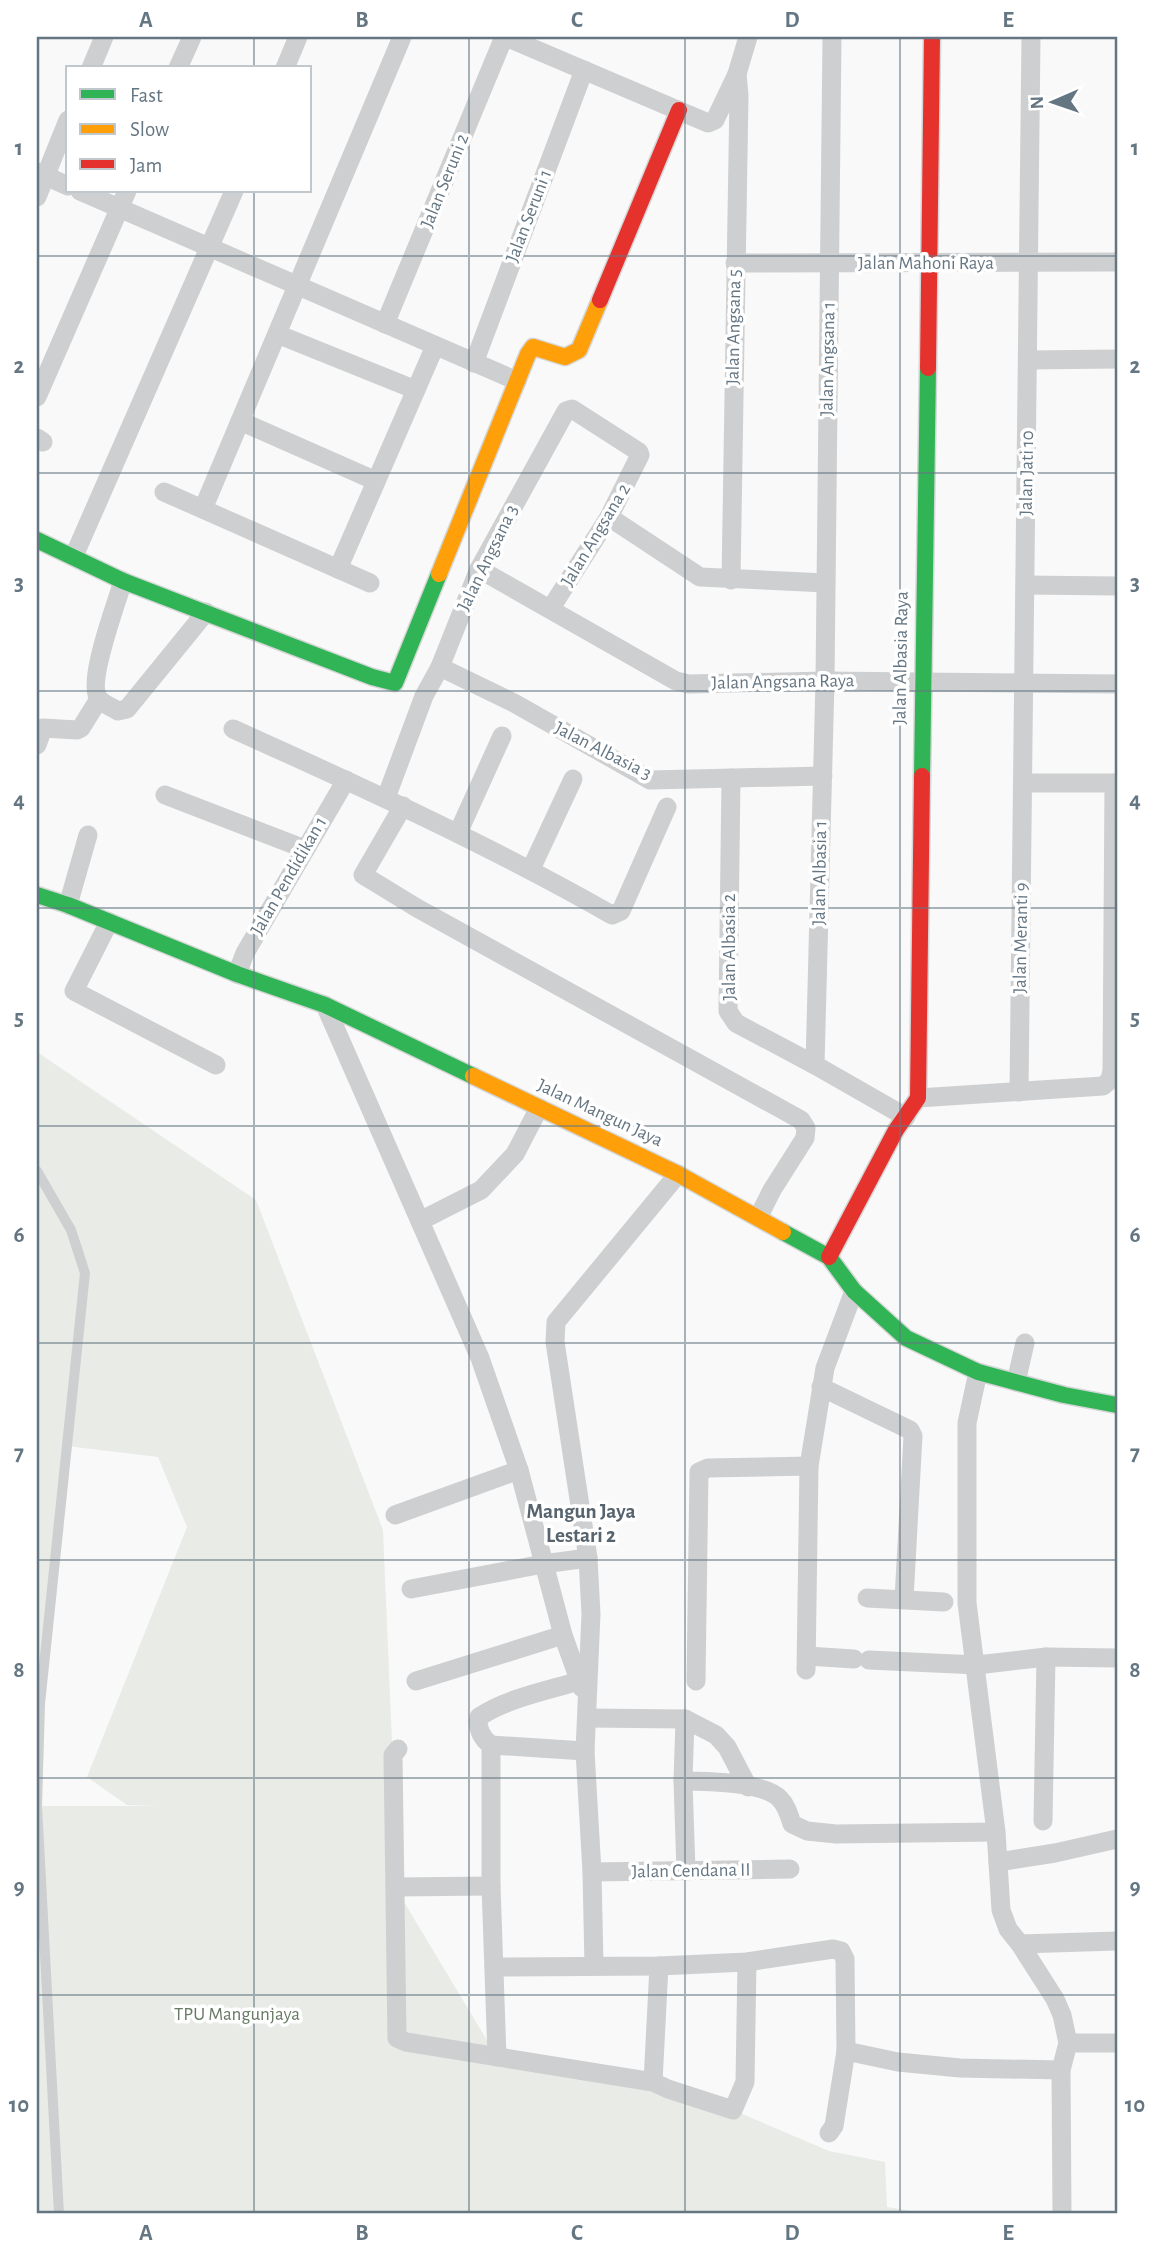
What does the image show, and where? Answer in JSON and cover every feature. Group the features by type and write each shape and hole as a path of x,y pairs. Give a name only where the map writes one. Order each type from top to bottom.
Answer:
{"street":[{"path":"92,66 104,37"},
{"path":"179,66 192,37"},
{"path":"286,66 298,37"},
{"path":"203,509 401,37"},
{"path":"505,37 708,123 712,123 737,75 748,37"},
{"name":"Jalan Seruni 2","path":"385,324 505,37"},
{"name":"Jalan Angsana 1","path":"825,681 832,37"},
{"name":"Jalan Albasia Raya","path":"918,1098 932,37"},
{"name":"Jalan Jati 10","path":"1024,683 1031,37"},
{"name":"Jalan Seruni 1","path":"474,363 584,70"},
{"name":"Jalan Angsana 5","path":"731,580 739,95 737,75"},
{"path":"38,541 74,555 123,582 395,684 528,354 533,348 565,357 579,350 678,110"},
{"path":"37,197 41,174 66,124"},
{"path":"41,174 66,185"},
{"path":"85,192 124,200 210,248 517,380"},
{"path":"74,555 234,192"},
{"path":"37,397 124,200"},
{"name":"Jalan Mahoni Raya","path":"735,263 1117,262"},
{"path":"277,334 416,390"},
{"path":"338,569 435,346"},
{"path":"1028,360 1117,359"},
{"name":"Jalan Angsana 3","path":"639,460 639,452 572,409 566,411 479,569 440,667 424,696 395,802 363,875 417,908 801,1120 806,1128 805,1138 759,1216"},
{"path":"240,421 376,481"},
{"name":"Jalan Angsana 2","path":"551,608 609,517 639,460"},
{"path":"164,492 370,583"},
{"path":"609,517 700,577 825,583"},
{"name":"Jalan Angsana Raya","path":"479,569 676,681 689,684 825,681 1117,684"},
{"path":"123,582 97,666 94,685 99,699 118,711 127,709 206,612"},
{"path":"1025,586 1117,586"},
{"name":"Jalan Albasia 3","path":"440,667 514,704 650,780 823,776"},
{"name":"Jalan Albasia 1","path":"816,1065 825,681"},
{"name":"Jalan Meranti 9","path":"1019,1092 1024,683"},
{"path":"37,745 43,728 81,728 99,699"},
{"path":"233,729 395,802 531,869 612,915 621,911 667,807"},
{"path":"458,833 502,736"},
{"name":"Jalan Albasia 2","path":"731,778 728,1011 736,1023 906,1117"},
{"path":"531,869 573,779"},
{"name":"Jalan Pendidikan 1","path":"237,974 244,953 346,780"},
{"path":"829,1257 918,1098 1103,1086 1110,1080 1116,783 1023,783"},
{"path":"165,795 305,849"},
{"path":"68,905 88,835"},
{"name":"Jalan Mangun Jaya","path":"37,895 237,974 325,1005 678,1174 759,1216 829,1257 854,1291 906,1338 943,1357 978,1372 1064,1395 1117,1405"},
{"path":"109,922 74,991 216,1065"},
{"path":"325,1005 480,1358 519,1470 563,1635 582,1688 587,1718 585,1751 594,1966"},
{"path":"420,1221 481,1190 515,1154 540,1108"},
{"path":"582,1688 591,1614 588,1558 555,1342 556,1322 678,1174"},
{"path":"854,1291 825,1368 809,1466 806,1663 861,1660 977,1665 1046,1657 1117,1658"},
{"path":"1016,1382 1025,1343"},
{"path":"978,1372 967,1423 967,1604 977,1665 984,1749 996,1832 1001,1910 1009,1929 1055,1999 1062,2015 1068,2043 1061,2070 1062,2214"},
{"path":"821,1387 910,1430 913,1436 904,1599"},
{"path":"696,1681 699,1472 708,1468 809,1466"},
{"path":"395,1515 519,1470"},
{"path":"411,1589 588,1558"},
{"path":"867,1598 944,1602"},
{"path":"416,1681 563,1635"},
{"path":"1043,1822 1046,1657"},
{"path":"582,1688 512,1702 479,1717 477,1723 484,1741 491,1745 585,1751"},
{"path":"587,1718 685,1719 716,1735 727,1747 748,1787"},
{"path":"685,1719 685,1871"},
{"path":"491,1745 491,1886 497,2057"},
{"path":"398,1749 393,1755 397,2038 406,2042 653,2082 668,2090 733,2110 745,2082 747,1962"},
{"path":"683,1781 748,1787 779,1797 792,1824 807,1832 996,1832"},
{"path":"998,1863 1117,1839"},
{"name":"Jalan Cendana II","path":"592,1872 790,1869"},
{"path":"394,1887 491,1886"},
{"path":"1020,1944 1117,1941"},
{"path":"494,1967 659,1966 747,1962 832,1949 841,1951 845,1959 846,2051 834,2126 829,2133"},
{"path":"653,2082 659,1966"},
{"path":"1068,2043 1117,2043"},
{"path":"846,2051 898,2062 960,2068 1061,2070"}],"lane":[{"path":"37,1171 71,1230 85,1273 40,1704 37,1806 59,2214"}],"green space":[{"name":"TPU Mangunjaya","path":"37,1052 256,1200 383,1530 395,1887 497,2057 653,2082 733,2110 829,2151 885,2162 887,2207 929,2214 37,2214","holes":["67,1446 158,1457 187,1527 87,1777 127,1805 158,1806 38,1806 40,1704"]}],"traffic: fast":[{"path":"922,776 928,368"},
{"path":"37,540 123,581 372,677 395,683 439,574"},
{"path":"37,895 237,974 325,1005 473,1076"},
{"path":"783,1232 829,1257 854,1291 906,1338 978,1372 1064,1395 1117,1405"}],"traffic: slow":[{"path":"439,574 528,354 533,347 565,357 579,350 600,300"},
{"path":"473,1076 678,1174 783,1232"}],"traffic: jam":[{"path":"928,368 932,37"},
{"path":"600,300 679,110"},
{"path":"829,1257 896,1130 918,1098 922,776"}],"district":[{"name":"Mangun Jaya Lestari 2","path":"581,1523"}]}
